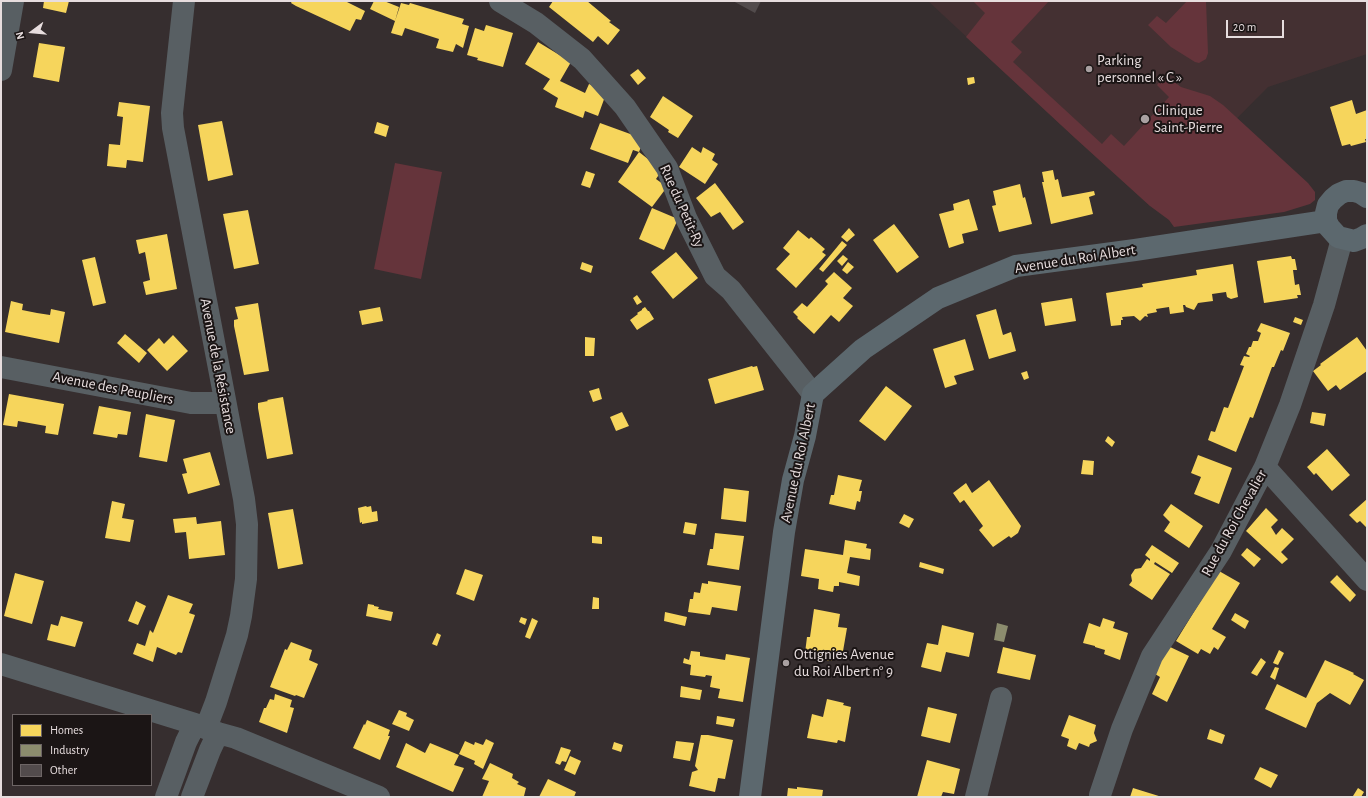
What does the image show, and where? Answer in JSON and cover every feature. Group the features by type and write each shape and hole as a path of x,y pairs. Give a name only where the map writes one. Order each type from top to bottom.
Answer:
{"main road":[{"path":"1367,197 1361,193 1346,191 1333,199 1328,205 1326,213 1326,221 1333,233 1338,237 1354,241 1367,235"},
{"name":"Avenue du Roi Albert","path":"750,797 784,532 794,480 806,436 813,394 862,349 938,298 1016,266 1135,250 1326,221"}],"street":[{"path":"1,70 13,1"},
{"name":"Avenue de la Résistance","path":"184,1 172,113 173,128 245,505 247,524 246,579 241,616 237,635 216,702 206,728 210,750 192,797"},
{"name":"Rue du Petit-Ry","path":"500,1 536,23 582,59 624,107 667,168 686,218 715,276 732,290 813,394"},
{"name":"Rue du Roi Chevalier","path":"1100,795 1122,729 1152,656 1220,551 1265,467 1295,390 1324,305 1342,239"},
{"name":"Avenue des Peupliers","path":"1,367 191,403 225,403"},
{"path":"1265,467 1367,580"},
{"path":"1,664 236,738 379,797"},
{"path":"976,797 1001,698"},
{"name":"Avenue de la Résistance","path":"166,797 186,742 206,728"}],"shaded area":[{"name":"Clinique Saint-Pierre","path":"928,1 1367,1 1367,54 1268,87 1150,206"},
{"path":"973,1 1049,1 1011,42 1022,52 1013,62 1102,144 1111,134 1124,146 1169,97 1157,85 1165,75 1181,87 1210,96 1223,105 1308,183 1315,192 1315,200 1310,204 1284,212 1174,227 1169,220 1150,206 966,37 985,13"},
{"path":"1187,1 1206,1 1208,53 1206,59 1199,63 1171,47 1148,25 1157,16 1166,23"},
{"path":"395,163 442,172 421,279 374,269"}],"building: Homes":[{"path":"44,1 69,1 66,13 43,8"},
{"path":"292,1 345,1 365,11 361,20 356,19 350,31 296,6 291,3"},
{"path":"374,1 384,1 399,7 395,21 370,9"},
{"path":"553,1 587,1 611,21 609,22 620,30 608,45 598,36 593,42 549,7"},
{"path":"401,3 409,5 410,3 464,19 462,24 469,26 463,48 456,44 453,52 436,48 439,39 405,28 402,36 391,33"},
{"path":"486,25 513,33 503,67 477,60 478,58 467,55 475,28 484,31"},
{"path":"538,42 571,62 560,81 585,93 589,84 607,91 598,116 585,111 583,118 555,107 558,98 543,89 550,79 525,64"},
{"path":"39,43 65,47 59,82 33,77"},
{"path":"638,69 646,78 638,85 630,75"},
{"path":"974,77 975,83 968,85 967,78"},
{"path":"663,96 693,116 678,138 650,117"},
{"path":"1352,100 1356,114 1367,110 1367,139 1365,139 1366,142 1351,146 1350,144 1342,146 1330,107"},
{"path":"119,102 150,106 143,162 127,160 126,168 107,166 109,144 120,145 123,117 117,116"},
{"path":"222,121 233,175 208,181 198,125"},
{"path":"377,122 389,126 386,137 374,133"},
{"path":"600,123 644,139 639,152 633,150 628,163 590,149"},
{"path":"692,147 701,153 703,147 715,154 712,160 718,164 705,184 679,167"},
{"path":"639,152 662,170 656,179 667,187 652,207 618,182"},
{"path":"1053,170 1055,180 1058,179 1062,197 1094,191 1095,195 1089,197 1093,214 1051,224 1042,182 1044,182 1042,172"},
{"path":"586,171 595,174 590,188 581,185"},
{"path":"715,183 744,222 733,230 720,212 711,217 696,198"},
{"path":"1020,184 1032,224 999,232 992,206 996,205 993,191"},
{"path":"969,199 978,230 962,234 964,243 949,248 939,214 954,210 953,204"},
{"path":"652,208 678,219 664,250 639,239"},
{"path":"248,210 259,264 234,269 223,214"},
{"path":"894,224 919,257 897,273 873,240"},
{"path":"849,228 855,235 847,242 841,237"},
{"path":"798,230 809,239 811,237 825,249 822,252 826,255 796,288 776,269 790,254 783,248"},
{"path":"167,234 177,289 146,295 143,282 150,280 145,252 139,254 136,240"},
{"path":"842,241 847,245 823,272 819,269"},
{"path":"676,252 698,278 673,299 651,272"},
{"path":"843,255 848,259 842,266 837,261"},
{"path":"1291,256 1292,259 1295,259 1297,270 1293,270 1295,285 1299,284 1301,295 1297,295 1298,298 1264,303 1257,261"},
{"path":"95,257 106,303 93,306 82,260"},
{"path":"582,262 593,266 591,273 580,269"},
{"path":"848,262 854,267 847,274 842,270"},
{"path":"1233,264 1238,297 1231,299 1227,297 1226,292 1212,294 1213,301 1198,303 1194,310 1186,307 1185,305 1183,305 1184,312 1170,314 1169,307 1156,309 1157,312 1147,314 1148,317 1145,316 1140,321 1134,316 1122,317 1123,320 1121,320 1121,325 1111,326 1106,293 1143,287 1142,284 1197,275 1196,270"},
{"path":"834,272 852,288 843,298 853,306 839,322 831,315 814,334 797,318 798,317 793,312 802,303 807,307 828,284 825,281"},
{"path":"637,295 642,302 637,305 633,298"},
{"path":"1072,298 1076,321 1045,326 1041,303"},
{"path":"11,301 23,304 22,310 50,315 51,309 65,312 59,343 5,332"},
{"path":"258,303 269,371 244,375 234,326 234,320 238,319 235,307"},
{"path":"380,307 383,321 362,325 359,311"},
{"path":"645,307 654,319 637,330 630,320"},
{"path":"996,309 1003,335 1011,332 1016,351 989,359 976,315"},
{"path":"1295,317 1303,320 1301,325 1293,322"},
{"path":"1261,323 1290,333 1283,351 1281,350 1274,367 1272,367 1253,418 1250,417 1236,452 1208,440 1211,431 1215,432 1224,407 1228,408 1244,366 1240,365 1244,356 1250,356 1246,354 1253,341 1258,341 1261,333 1257,331"},
{"path":"125,334 147,353 139,363 117,343"},
{"path":"173,335 188,351 167,371 147,350 159,338 164,344"},
{"path":"585,337 595,338 594,356 585,356"},
{"path":"1357,337 1367,351 1367,371 1340,390 1336,385 1328,391 1313,371 1321,365 1320,364"},
{"path":"965,339 974,370 954,376 957,384 945,388 933,349"},
{"path":"752,366 757,366 764,390 715,404 708,379"},
{"path":"1027,371 1029,378 1024,380 1021,373"},
{"path":"886,386 912,406 885,441 859,421"},
{"path":"599,388 602,399 593,402 589,391"},
{"path":"9,394 64,404 58,435 45,433 46,426 18,421 17,427 3,425"},
{"path":"283,397 293,454 267,459 258,403"},
{"path":"99,406 131,412 127,435 118,434 117,438 93,434"},
{"path":"622,412 629,426 616,431 610,417"},
{"path":"1312,412 1326,414 1324,426 1310,423"},
{"path":"146,414 175,420 167,462 139,457"},
{"path":"1108,436 1115,442 1112,447 1105,441"},
{"path":"1327,449 1350,475 1332,491 1316,473 1314,475 1307,467"},
{"path":"210,452 220,485 188,494 182,474 187,473 183,459"},
{"path":"1198,455 1232,468 1219,504 1194,494 1201,477 1191,473"},
{"path":"1083,460 1094,461 1093,475 1081,474"},
{"path":"838,475 862,480 859,491 862,491 860,502 857,501 855,510 829,504 831,495 834,495"},
{"path":"989,480 1021,526 1018,533 1011,538 1009,536 993,547 979,530 983,526 964,500 960,503 953,493 966,483 972,493"},
{"path":"724,488 749,491 746,522 721,519"},
{"path":"1367,499 1367,528 1360,521 1357,523 1349,515"},
{"path":"112,501 125,504 122,518 134,520 130,542 105,538"},
{"path":"1171,504 1203,526 1189,548 1164,531 1170,522 1163,515"},
{"path":"371,506 372,512 377,511 378,521 362,524 362,522 360,523 358,508"},
{"path":"1266,508 1278,520 1271,527 1276,535 1282,528 1294,539 1281,552 1288,559 1282,564 1246,531"},
{"path":"293,509 303,564 278,569 268,513"},
{"path":"904,514 914,519 909,528 899,523"},
{"path":"196,517 197,524 221,521 225,555 189,559 186,532 175,533 173,519"},
{"path":"685,522 697,524 695,535 683,533"},
{"path":"715,533 744,536 739,570 707,565 710,549 713,549"},
{"path":"592,536 602,537 602,544 592,543"},
{"path":"845,540 867,544 866,548 871,549 870,560 850,557 847,573 860,576 859,586 839,582 839,586 834,586 833,592 818,589 819,579 801,576 805,549 843,555"},
{"path":"1152,545 1179,563 1172,573 1155,562 1154,564 1170,574 1152,600 1129,585 1132,581 1131,575 1135,569 1141,568 1147,559 1150,561 1150,559 1145,555"},
{"path":"1247,548 1261,559 1254,567 1241,555"},
{"path":"920,562 944,569 943,574 919,567"},
{"path":"465,569 483,575 474,601 456,594"},
{"path":"1219,571 1240,583 1212,629 1226,637 1218,650 1214,647 1210,654 1201,649 1198,654 1176,641"},
{"path":"15,573 44,581 32,624 4,616"},
{"path":"1337,575 1356,595 1350,602 1330,582"},
{"path":"708,581 741,586 737,611 712,607 710,615 688,612 690,599 693,599 694,592 700,593 702,583 708,584"},
{"path":"168,595 193,604 189,613 195,615 182,653 178,652 176,655 157,647 153,662 133,654 137,643 145,646 150,630 153,633"},
{"path":"593,597 599,598 599,609 592,609"},
{"path":"136,601 146,606 138,625 128,621"},
{"path":"368,604 379,607 378,609 393,612 391,621 366,616"},
{"path":"814,609 840,614 838,627 847,628 842,657 834,655 834,657 832,657 832,661 820,660 821,655 805,653 807,637 810,637"},
{"path":"665,612 687,617 685,626 664,621"},
{"path":"1235,613 1249,621 1245,629 1231,620"},
{"path":"61,616 83,622 75,647 47,640 51,624 58,626"},
{"path":"521,617 527,619 525,625 519,622"},
{"path":"532,618 538,621 530,639 525,637"},
{"path":"1103,618 1115,622 1113,628 1128,633 1120,660 1104,654 1105,650 1083,643 1089,623 1100,627"},
{"path":"942,625 974,633 969,657 946,652 941,672 921,667 927,643 938,645"},
{"path":"437,633 441,635 437,646 432,644"},
{"path":"291,642 312,650 309,660 318,664 304,698 270,687 285,649 287,650"},
{"path":"1168,646 1189,656 1167,702 1152,694 1160,677 1155,674"},
{"path":"1003,647 1036,655 1030,680 997,673"},
{"path":"1279,650 1284,653 1278,665 1273,663"},
{"path":"691,651 700,652 700,656 725,660 726,654 750,658 743,702 718,698 720,689 710,687 712,676 706,675 705,677 690,675 691,665 683,663 684,658 689,660"},
{"path":"1261,658 1266,662 1257,676 1251,673"},
{"path":"1325,660 1354,673 1353,674 1364,680 1350,705 1330,693 1317,703 1306,728 1265,709 1277,684 1306,698"},
{"path":"1275,667 1279,668 1275,680 1270,677"},
{"path":"681,686 702,690 700,700 680,697"},
{"path":"275,694 292,700 290,707 294,708 287,733 259,722 264,708 266,708 270,699 274,700"},
{"path":"827,699 844,703 843,705 851,707 845,742 838,740 837,743 807,738 812,714 823,717"},
{"path":"928,707 957,714 950,743 921,736"},
{"path":"399,710 407,713 406,716 414,720 409,731 392,724"},
{"path":"1069,715 1096,725 1094,733 1097,741 1090,744 1089,747 1079,743 1076,750 1067,746 1069,739 1061,736"},
{"path":"717,716 735,719 733,727 716,724"},
{"path":"367,720 390,730 388,736 390,736 380,760 353,748"},
{"path":"1210,729 1225,735 1222,744 1207,739"},
{"path":"701,735 733,740 725,779 718,778 715,792 689,786 692,772 698,770 695,766"},
{"path":"486,739 494,743 483,769 474,764 475,761 459,754 465,741 474,745 475,742 483,745"},
{"path":"676,741 694,743 690,761 673,758"},
{"path":"614,742 623,745 621,752 612,749"},
{"path":"406,743 425,753 430,743 459,755 454,765 464,768 453,792 396,767"},
{"path":"561,747 571,750 566,762 562,761 560,765 555,763"},
{"path":"570,756 581,761 575,775 564,770"},
{"path":"927,760 960,769 954,794 943,792 941,797 917,797"},
{"path":"490,763 513,774 512,778 519,782 517,784 526,788 524,796 527,797 482,797 489,781 482,779"},
{"path":"1260,767 1278,775 1271,788 1254,779"},
{"path":"548,779 576,792 574,797 539,797"},
{"path":"797,787 823,790 822,797 787,797 788,788 797,789"},
{"path":"1133,788 1162,797 1130,797"},
{"path":"1358,788 1364,792 1361,797 1354,797 1353,796"}],"building: Industry":[{"path":"997,623 1008,626 1004,642 994,640"}],"building: Other":[{"path":"733,1 761,1 755,13"}],"place":[{"name":"Parking personnel « C »","path":"1089,69"},
{"name":"Clinique Saint-Pierre","path":"1145,119"},
{"name":"Ottignies Avenue du Roi Albert n° 9","path":"786,663"}]}
